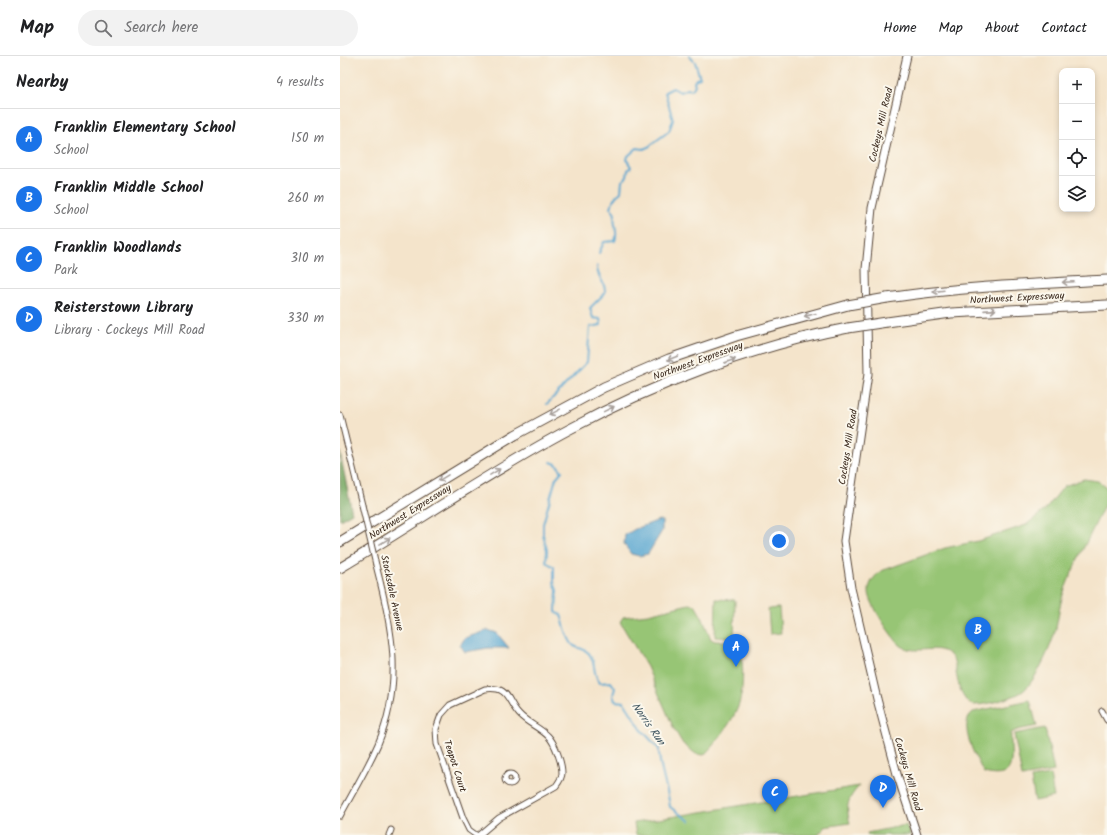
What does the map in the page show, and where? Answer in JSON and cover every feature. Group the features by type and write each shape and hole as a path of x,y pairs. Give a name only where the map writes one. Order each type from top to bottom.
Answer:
{"highway":[{"name":"Northwest Expressway","path":"340,542 515,434 604,387 669,359 736,336 848,305 886,298 992,286 1107,280"},
{"name":"Northwest Expressway","path":"340,568 518,458 568,430 614,407 678,380 742,356 848,328 951,313 1107,305"}],"street":[{"name":"Cockeys Mill Road","path":"907,56 872,208 866,269 868,376 844,541 851,588 879,706 897,774 917,835"},
{"name":"Stocksdale Avenue","path":"340,415 388,611 393,642 394,667 391,698 378,743 340,816"},
{"name":"Teapot Court","path":"476,835 469,830 463,818 437,744 436,729 440,717 450,705 485,689 491,688 506,693 519,715 549,737 562,767 562,773 560,782 556,786 499,818 479,835"},
{"path":"1102,711 1107,720"}],"green space":[{"path":"340,452 352,513 340,520"},
{"path":"1084,479 1098,481 1107,488 1107,499 1065,589 1054,635 1042,664 1031,682 1020,693 1003,700 987,704 970,704 961,692 954,662 950,655 933,649 909,649 903,647 894,638 882,621 873,604 869,591 871,582 881,571 945,548 978,541 1026,525 1046,509 1064,486"},
{"path":"716,599 735,600 734,638 715,637"},
{"path":"689,604 695,605 702,617 711,639 715,641 741,641 743,681 739,704 724,731 704,755 696,754 683,744 674,729 647,667 620,622 623,617 648,614"},
{"path":"779,608 781,633 770,634 768,609"},
{"path":"1030,700 1037,726 1017,730 1011,733 1011,758 1008,770 1003,774 995,775 984,773 973,751 967,733 969,717 973,712"},
{"path":"1045,728 1054,771 1022,777 1014,734"},
{"path":"1050,775 1054,797 1035,801 1031,778"},
{"path":"859,786 848,803 850,823 824,827 823,831 819,832 819,835 636,835 634,823"},
{"path":"906,825 910,835 868,835 867,833"}],"water":[{"path":"659,520 662,521 662,531 648,554 639,556 631,554 624,544 625,535 635,529"},
{"path":"488,630 497,633 509,648 488,648 465,652 460,645 465,638"}],"waterway":[{"path":"599,253 604,242 615,241 615,214 611,208 614,199 621,192 622,181 627,177 628,170 631,167 627,160 628,156 637,148 647,148 669,131 673,120 665,92 673,88 680,92 687,89 692,90 695,85 694,82 696,79 700,78 695,62 689,56"},
{"path":"547,404 587,362 590,327 601,325 600,319 593,318 590,308 605,293 604,285 598,273 597,266"},
{"name":"Norris Run","path":"551,462 556,464 562,471 556,478 543,524 543,535 547,550 546,562 554,567 554,582 557,590 556,612 561,615 572,644 589,653 597,679 600,683 611,682 615,688 613,695 615,701 624,702 641,729 659,749 660,763 670,807 690,821"}],"place":[{"name":"Franklin Middle School","path":"978,650"},
{"name":"Franklin Elementary School","path":"736,667"},
{"name":"Reisterstown Library","path":"883,808"},
{"name":"Franklin Woodlands","path":"775,812"}]}
